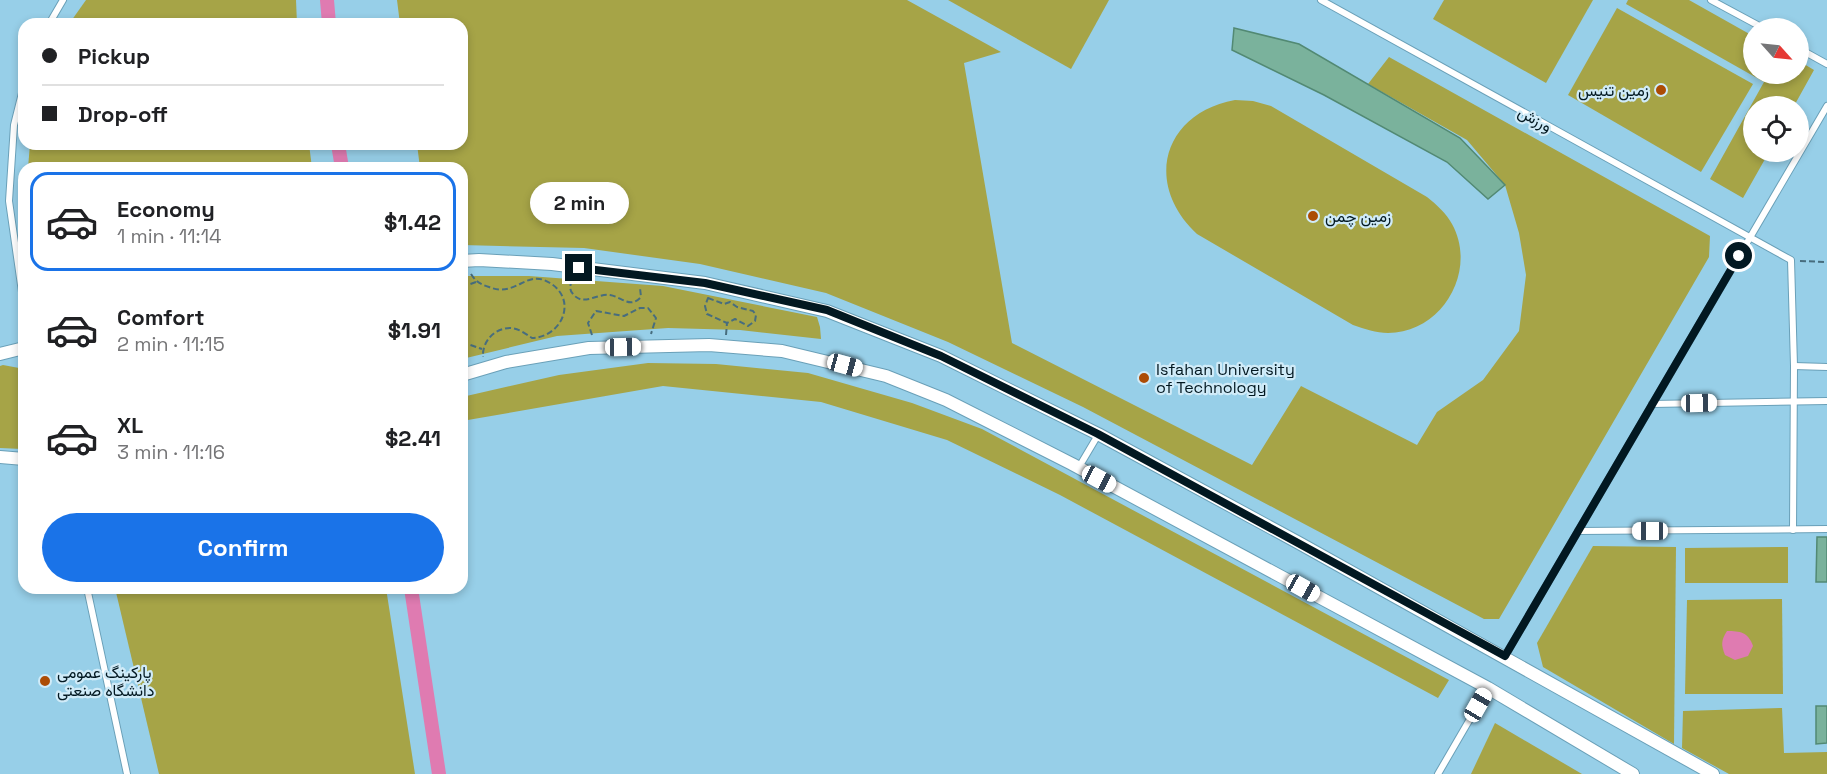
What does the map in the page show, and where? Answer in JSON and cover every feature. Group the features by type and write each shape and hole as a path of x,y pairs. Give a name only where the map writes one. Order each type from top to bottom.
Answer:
{"street":[{"path":"468,261 579,268 705,283 827,310 941,356 1098,434 1505,656 1713,774"},
{"path":"468,373 506,362 599,348 709,345 782,351 886,376 946,400 1079,468 1488,688 1633,774"},
{"path":"0,354 18,350"},
{"path":"0,457 18,458"}],"lane":[{"path":"52,18 63,0"},
{"name":"ورزش","path":"1321,0 1791,260"},
{"path":"1711,0 1744,18"},
{"path":"1809,54 1827,64"},
{"path":"1505,656 1827,106"},
{"path":"18,109 14,125 9,201 18,264"},
{"path":"1791,260 1794,366 1793,530"},
{"path":"1794,366 1827,367"},
{"path":"1652,404 1827,401"},
{"path":"1079,468 1098,434"},
{"path":"1578,531 1827,529"},
{"path":"88,594 127,774"},
{"path":"1438,774 1488,688"}],"path":[{"path":"1791,260 1827,262"},
{"path":"579,268 570,283 570,289 578,299 586,300 608,295 630,303 637,302 641,297 641,291 634,274"},
{"path":"468,269 477,282 499,291 514,288 526,280 542,279 556,288 564,304 561,323 550,333 532,338 516,329 509,328 491,336 482,349 483,369"},
{"path":"468,286 477,282"},
{"path":"708,298 724,304 730,302 734,304 753,311 756,315 755,321 748,326 735,319 727,323 723,322 707,314 705,306 708,298"},
{"path":"599,348 589,330 588,323 596,311 624,316 640,308 648,308 656,318 647,346"},
{"path":"468,344 482,349"}],"shaded area":[{"path":"86,0 296,0 297,18 73,18"},
{"path":"397,0 907,0 1001,52 964,63 1012,343 1252,465 1301,386 1417,445 1437,412 1483,380 1519,331 1526,275 1519,233 1505,185 1467,140 1368,84 1389,57 1710,236 1709,257 1499,619 1484,619 1083,407 948,342 826,293 700,264 584,248 468,245 468,162 419,162 418,150 468,150 468,18 399,18"},
{"path":"948,0 1109,0 1071,69"},
{"path":"1444,0 1593,0 1546,83 1433,19"},
{"path":"1628,0 1689,0 1743,30 1743,70 1626,4"},
{"name":"زمین تنیس","path":"1617,8 1743,78 1743,84 1753,84 1746,96 1743,96 1743,101 1701,172 1568,95"},
{"path":"1809,67 1814,70 1809,79"},
{"path":"1763,84 1806,84 1800,96 1756,96"},
{"name":"زمین چمن","path":"1235,100 1253,101 1271,106 1427,197 1441,209 1452,224 1459,242 1461,261 1450,296 1439,311 1424,323 1407,330 1384,333 1362,328 1353,325 1197,234 1180,214 1170,194 1166,173 1169,153 1177,135 1191,119 1210,107"},
{"path":"1743,120 1743,162 1763,162 1743,198 1710,179"},
{"path":"30,150 310,150 311,162 28,162"},
{"path":"468,276 529,276 663,286 817,317 821,339 740,330 668,328 557,336 468,358"},
{"path":"648,363 716,364 808,373 912,403 982,429 1449,680 1438,698 1060,495 947,440 821,402 663,386 468,420 468,396 559,375"},
{"path":"0,366 18,368 18,449 0,448"},
{"path":"1593,546 1676,547 1674,744 1543,667 1537,643"},
{"path":"1788,547 1788,583 1685,583 1685,548"},
{"path":"116,594 387,594 415,774 159,774"},
{"path":"1782,599 1783,694 1685,694 1687,600"},
{"path":"1727,631 1740,632 1749,638 1753,646 1748,656 1735,660 1725,655 1722,643"},
{"path":"1782,708 1784,753 1827,752 1827,774 1729,774 1682,748 1683,711"},
{"path":"1495,723 1582,774 1471,774"}],"building":[{"path":"1234,28 1299,44 1460,138 1505,185 1488,199 1447,162 1324,95 1232,50"},
{"path":"1817,537 1827,537 1827,582 1816,582"},
{"path":"1816,706 1827,706 1827,743 1816,744"}],"waterway":[{"path":"327,0 328,18"},
{"path":"339,150 341,162"},
{"path":"412,594 439,774"}],"place":[{"name":"زمین تنیس","path":"1661,90"},
{"name":"زمین چمن","path":"1313,216"},
{"name":"Isfahan University of Technology","path":"1144,378"},
{"name":"پارکینگ عمومی دانشگاه صنعتی","path":"45,681"}],"route":[{"path":"579,268 705,283 827,310 941,356 1098,434 1505,656 1739,256"}]}
